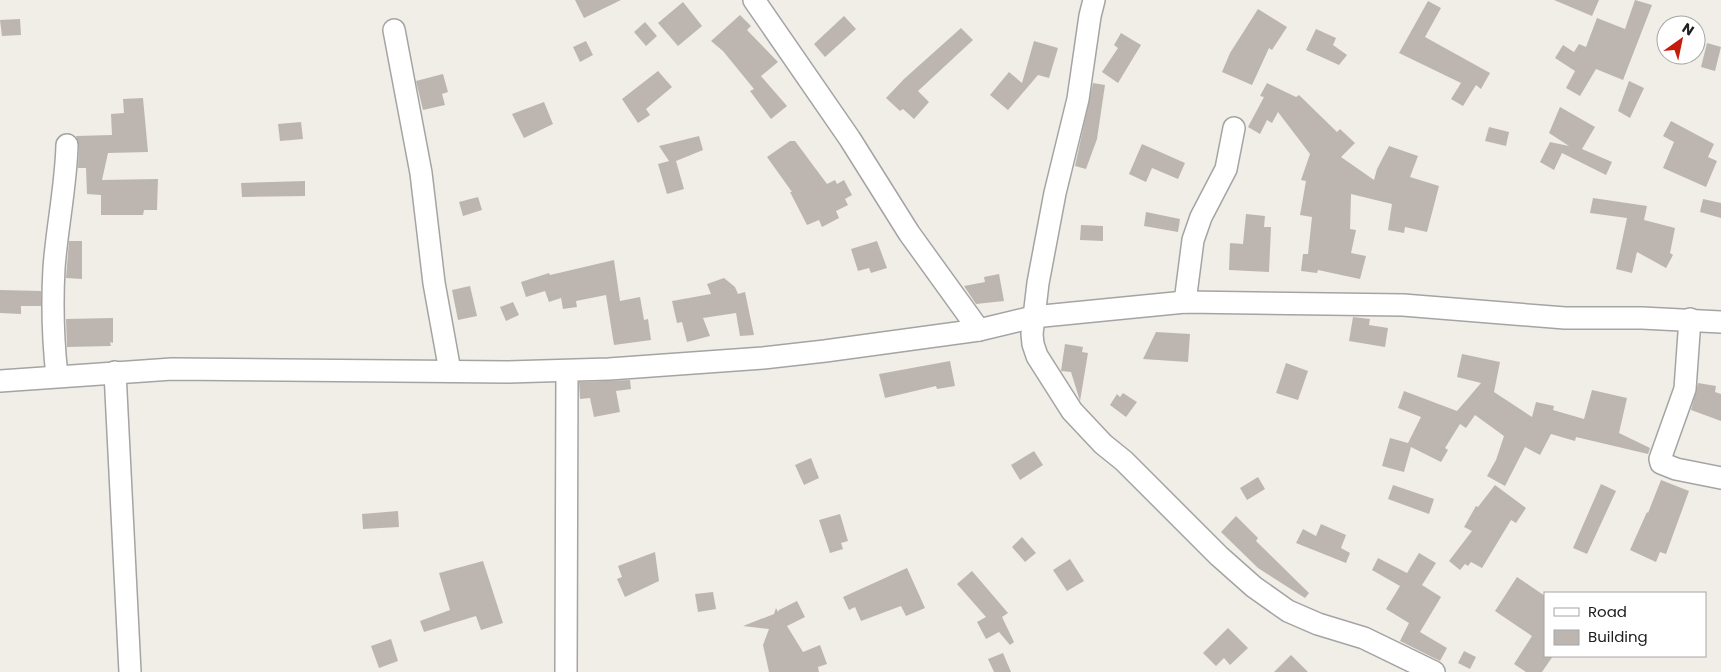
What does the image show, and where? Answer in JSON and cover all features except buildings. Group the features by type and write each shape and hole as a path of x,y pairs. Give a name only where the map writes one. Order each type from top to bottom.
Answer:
{"street":[{"path":"754,0 850,139 909,233 979,330"},
{"path":"1094,0 1078,98 1055,193 1033,317 1033,344 1038,356 1072,411 1103,444 1130,466 1233,569 1268,598 1288,611 1318,624 1364,638 1434,672"},
{"path":"394,30 420,173 434,283 450,371"},
{"path":"1185,302 1193,240 1201,217 1226,169 1234,128"},
{"path":"57,376 54,342 54,266 66,175 67,145"},
{"path":"0,381 172,369 567,371 763,358 979,330 1033,317 1185,302 1403,304 1565,318 1690,319 1721,322"},
{"path":"1690,319 1685,389 1661,463 1676,469 1721,478"},
{"path":"566,672 567,371"},
{"path":"115,372 130,672"}]}
